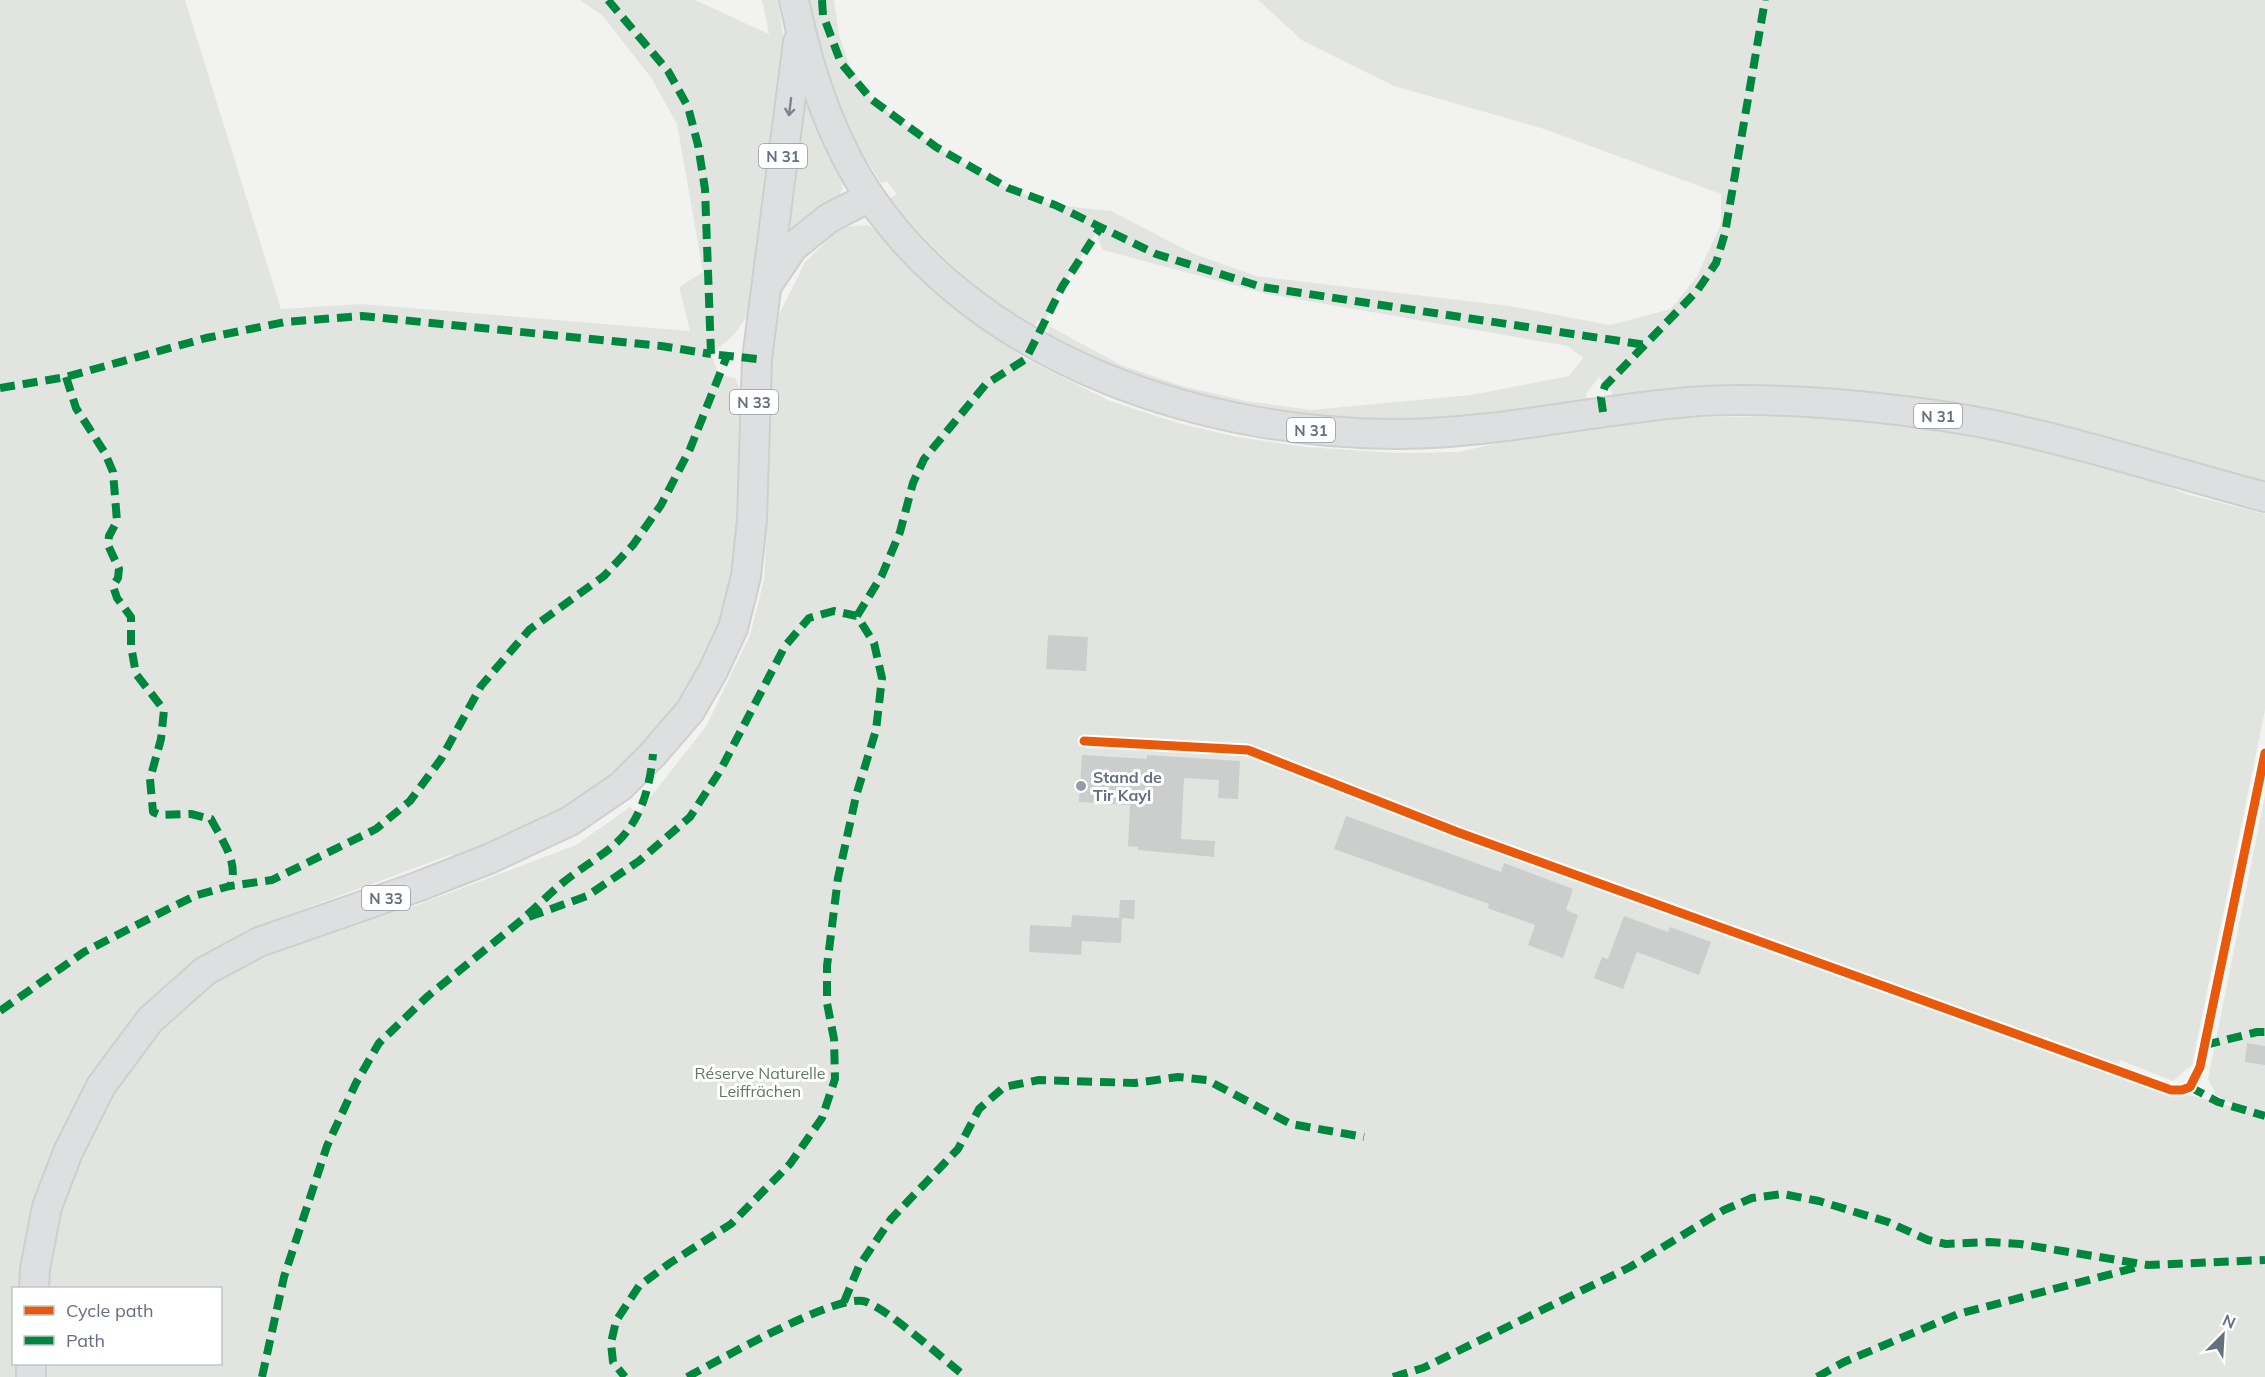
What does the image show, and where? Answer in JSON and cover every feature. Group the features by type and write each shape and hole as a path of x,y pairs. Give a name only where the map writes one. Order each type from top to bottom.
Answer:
{"main road":[{"name":"N 31","path":"794,0 816,87 839,144 870,197 904,240 932,269 1001,325 1033,344 1117,384 1182,405 1242,420 1309,430 1398,434 1458,432 1693,401 1807,402 1901,411 1993,425 2129,458 2265,497"},
{"name":"N 31","path":"767,285 800,28"},
{"name":"N 33","path":"34,1287 35,1269 47,1207 68,1152 101,1086 150,1020 205,971 259,942 417,887 491,858 570,821 621,786 653,754 690,711 713,672 733,628 746,576 752,520 756,369 767,285 794,247 830,218 870,197"}],"lane":[{"path":"1084,741 1248,750 1457,832 2171,1090 2190,1087 2200,1067 2265,753"}],"green space":[{"path":"0,0 185,0 281,309 361,304 690,331 679,287 703,272 677,124 652,79 603,16 580,0 695,0 769,34 762,0 778,0 784,41 748,315 734,335 711,354 719,375 735,378 741,391 739,526 735,573 725,608 704,662 671,714 611,777 549,822 459,856 450,855 247,930 198,959 138,1014 87,1081 55,1146 33,1204 20,1269 19,1287 12,1287 12,1365 17,1365 17,1377 0,1377"},
{"path":"808,0 834,0 839,35 849,64 871,99 936,147 1008,188 1055,205 1111,211 1194,254 1256,276 1510,306 1610,325 1671,309 1697,276 1721,224 1721,194 1544,129 1394,86 1303,41 1258,0 2265,0 2265,486 2047,425 1614,399 1611,391 1599,377 1586,394 1587,402 1470,424 1340,422 1260,412 1175,392 1091,359 1048,336 1049,326 1121,365 1182,386 1246,401 1311,410 1471,395 1569,376 1583,358 1568,346 1267,294 1103,250 1096,234 1062,287 1044,323 1039,320 1032,329 956,269 905,217 890,198 897,194 887,181 881,183 852,136 827,70"},
{"path":"801,84 842,181 842,188 837,200 780,240"},
{"name":"Réserve Naturelle Leiffrächen","path":"868,225 879,233 924,284 980,328 1026,359 1110,401 1178,423 1237,437 1306,447 1397,453 1459,452 1550,431 1655,418 1807,416 1899,423 1993,437 2127,469 2186,494 2265,514 2265,710 2192,1065 2173,1081 2120,1060 2117,1070 2171,1090 2244,1110 2216,1095 2208,1079 2265,795 2265,1377 44,1377 44,1365 222,1365 222,1287 47,1287 49,1257 81,1146 120,1080 164,1025 201,991 258,955 417,905 576,845 630,807 638,813 707,725 750,635 764,580 772,350 776,329 773,327 805,262 841,227"}],"building":[{"path":"1048,635 1088,637 1086,671 1046,669"},
{"path":"1082,755 1147,759 1147,755 1240,761 1238,799 1218,798 1219,780 1184,778 1181,839 1215,841 1214,857 1138,850 1138,847 1128,846 1130,805 1079,802"},
{"path":"1346,816 1501,872 1504,863 1573,889 1566,910 1578,915 1563,958 1528,945 1535,925 1487,908 1489,904 1334,849"},
{"path":"1120,900 1135,900 1134,919 1122,918 1121,943 1082,941 1081,955 1029,952 1030,925 1071,927 1072,915 1119,918"},
{"path":"1624,916 1668,932 1670,927 1711,942 1699,975 1637,952 1623,989 1594,978 1602,957 1608,959"},
{"path":"2247,1043 2265,1046 2265,1065 2245,1062"}],"marked path":[{"path":"608,0 668,71 688,107 698,145 705,189 711,354 757,359"},
{"path":"822,0 823,15 841,63 871,99 936,147 1008,188 1055,205 1156,254 1262,287 1646,345"},
{"path":"1603,412 1601,398 1605,386 1697,291 1716,263 1725,233 1765,0"},
{"path":"857,616 882,575 900,532 913,483 924,459 986,384 1026,359 1062,287 1100,228"},
{"path":"0,388 66,377 206,338 285,322 362,316 661,346 711,354"},
{"path":"0,1011 84,952 197,895 230,886 272,880 376,829 410,801 441,759 481,686 529,630 604,576 633,545 661,505 690,449 727,356"},
{"path":"66,377 76,408 105,453 113,472 117,521 109,536 108,545 119,569 118,578 113,586 117,598 131,617 131,646 136,674 164,710 161,739 150,779 153,812 160,815 191,814 211,819 231,860 233,869 230,886"},
{"path":"262,1377 284,1277 327,1146 356,1083 379,1043 428,996 523,919 587,896 639,861 690,817 720,771 785,646 809,618 834,611 857,616 874,643 882,678 876,730 856,796 838,878 827,966 827,1003 834,1039 835,1079 822,1118 790,1164 731,1224 639,1286 616,1321 611,1343 613,1362 625,1377"},
{"path":"527,915 571,876 608,850 631,826 646,791 653,754"},
{"path":"2205,1045 2265,1032"},
{"path":"844,1302 859,1266 891,1219 958,1149 979,1109 1004,1087 1039,1080 1135,1083 1178,1077 1207,1080 1291,1124 1364,1137"},
{"path":"2190,1087 2218,1102 2265,1116"},
{"path":"1393,1377 1423,1368 1630,1267 1724,1210 1752,1198 1783,1194 1819,1201 1888,1222 1928,1240 1946,1244 1989,1242 2020,1244 2148,1265 2265,1260"},
{"path":"1817,1377 1844,1362 1958,1314 2142,1266"},
{"path":"687,1377 802,1318 848,1302 863,1301 885,1312 966,1377"}],"cycle path":[{"path":"1084,741 1248,750 1457,832 2171,1090 2190,1087 2200,1067 2265,753"}],"place":[{"name":"Stand de Tir Kayl","path":"1081,786"}]}
